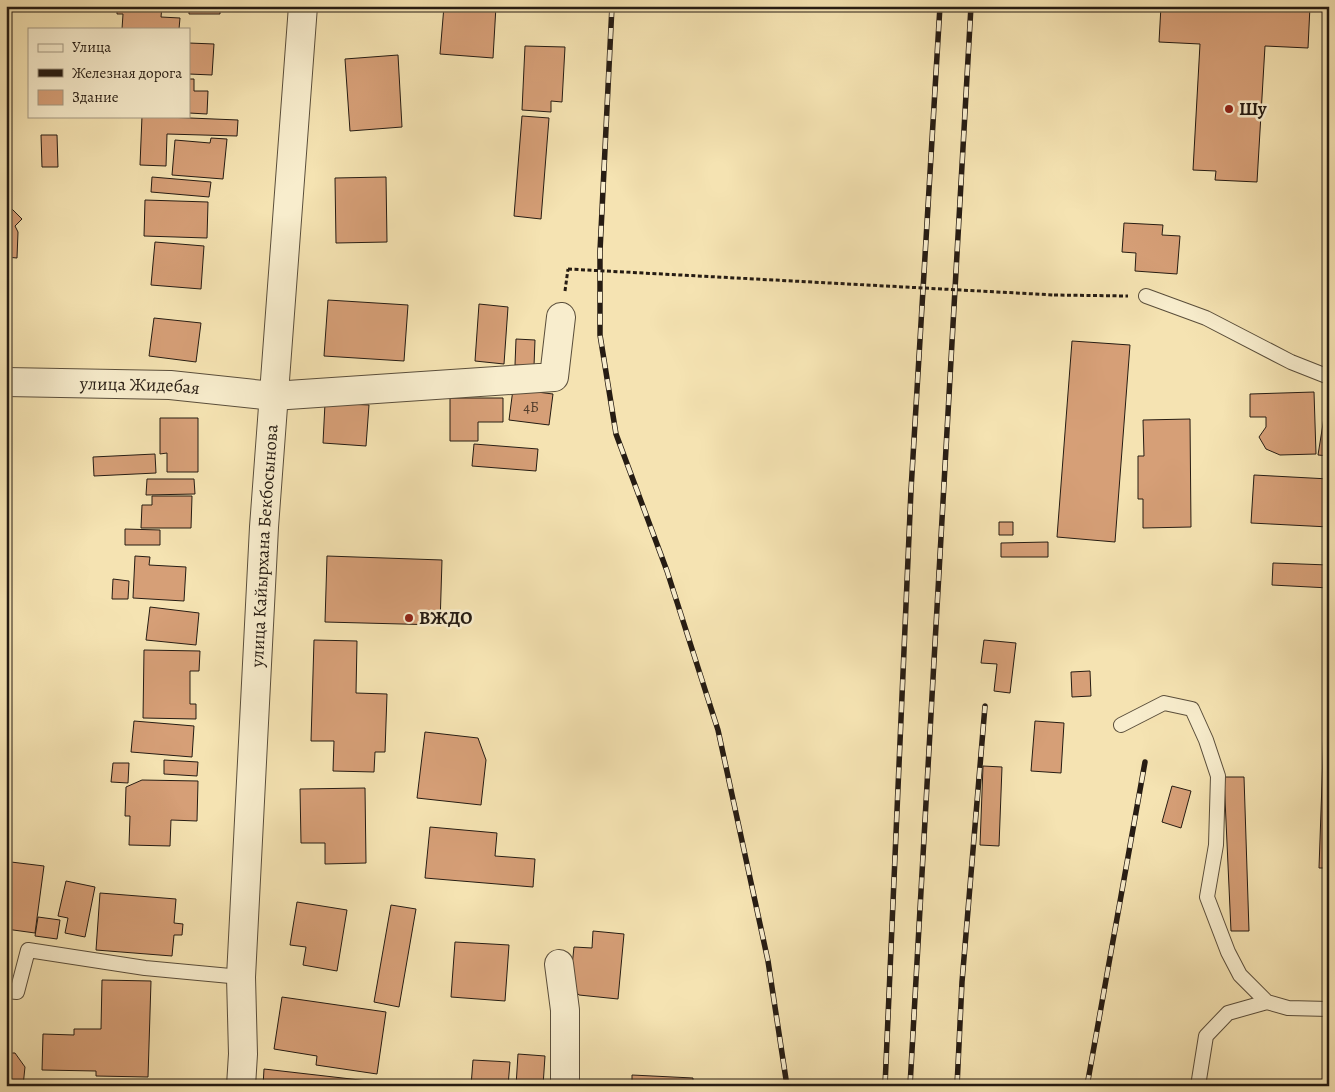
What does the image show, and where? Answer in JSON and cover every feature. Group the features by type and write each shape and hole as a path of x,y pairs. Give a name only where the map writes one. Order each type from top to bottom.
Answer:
{"street":[{"name":"улица Кайырхана Бекбосынова","path":"241,1086 243,1054 241,977 264,527 303,6"},
{"name":"улица Жидебая","path":"6,382 50,381 170,385 273,396 554,377 561,317"},
{"path":"559,964 565,1010 564,1086"}],"lane":[{"path":"1146,296 1206,318 1291,362 1329,377"},
{"path":"1121,725 1164,703 1192,709 1206,740 1218,776 1216,845 1207,897 1228,952 1240,975 1267,1002 1288,1008 1329,1009"},
{"path":"6,991 17,992 28,950 145,968 241,977"},
{"path":"1198,1086 1206,1036 1228,1013 1267,1002"}],"path":[{"path":"568,269 1054,295 1146,296"}],"building":[{"path":"117,6 162,6 161,17 180,18 179,28 122,28 123,14 117,14"},
{"path":"189,6 220,6 220,14 189,14"},
{"path":"444,6 496,6 493,58 440,54"},
{"name":"Шу","path":"1161,6 1310,6 1308,48 1265,46 1257,182 1215,180 1216,171 1193,170 1200,44 1159,42"},
{"path":"190,43 214,44 212,75 190,74"},
{"path":"525,46 565,47 562,102 551,101 551,112 522,110"},
{"path":"398,55 402,127 350,131 345,59"},
{"path":"190,79 194,79 194,91 208,91 207,114 190,113"},
{"path":"522,116 549,118 541,219 514,216"},
{"path":"142,118 238,120 237,136 167,134 166,166 140,165"},
{"path":"41,135 57,135 58,167 42,167"},
{"path":"211,138 227,139 223,179 172,175 175,140 210,143"},
{"path":"152,177 211,182 209,197 151,192"},
{"path":"386,177 387,242 336,243 335,178"},
{"path":"145,200 208,202 207,238 144,236"},
{"path":"6,203 22,219 15,226 18,232 17,258 6,257"},
{"path":"1124,223 1163,225 1162,235 1180,236 1177,274 1135,271 1136,253 1122,252"},
{"path":"155,242 204,246 201,289 151,285"},
{"path":"328,300 408,305 404,361 324,356"},
{"path":"479,304 508,307 504,364 475,361"},
{"path":"154,318 201,323 196,362 149,356"},
{"path":"516,339 535,340 534,366 515,365"},
{"path":"1072,341 1130,345 1115,542 1057,537"},
{"path":"513,389 553,394 549,425 509,420"},
{"path":"1314,392 1316,454 1280,455 1266,449 1259,437 1266,427 1266,417 1250,417 1250,394"},
{"path":"450,398 503,398 503,422 478,422 478,441 450,441"},
{"path":"325,403 369,405 366,446 323,443"},
{"path":"1326,405 1329,405 1329,456 1318,455"},
{"path":"160,418 198,418 198,472 167,472 167,453 160,454"},
{"path":"1190,419 1191,527 1143,528 1143,499 1138,499 1138,456 1144,456 1143,420"},
{"path":"474,444 538,449 536,471 472,466"},
{"path":"155,454 156,473 94,476 93,457"},
{"path":"1254,475 1329,479 1329,527 1251,523"},
{"path":"147,479 194,479 195,494 146,495"},
{"path":"152,496 192,496 191,528 141,528 142,505 152,505"},
{"path":"999,522 1013,522 1013,535 999,535"},
{"path":"125,529 160,530 160,545 125,545"},
{"path":"1048,542 1048,557 1001,557 1001,543"},
{"path":"135,556 150,557 149,565 186,567 184,601 133,598"},
{"path":"327,556 442,560 440,625 325,622"},
{"path":"1273,563 1329,565 1329,588 1272,585"},
{"path":"113,579 129,581 128,599 112,599"},
{"path":"150,607 199,613 196,645 146,640"},
{"path":"314,640 357,641 356,693 387,694 385,752 375,752 374,772 333,771 334,741 311,741"},
{"path":"984,640 1016,643 1010,693 994,691 997,664 981,663"},
{"path":"1327,641 1329,641 1329,868 1319,868"},
{"path":"144,650 200,651 199,671 190,671 190,704 196,704 196,719 143,718"},
{"path":"1090,671 1091,696 1072,697 1071,672"},
{"path":"134,721 194,726 192,757 131,752"},
{"path":"1035,721 1064,723 1061,773 1031,771"},
{"path":"425,732 478,738 486,760 481,805 417,798"},
{"path":"164,760 198,762 197,776 164,774"},
{"path":"113,763 129,763 128,783 111,782"},
{"path":"983,766 1002,767 999,846 980,845"},
{"path":"1224,777 1244,777 1249,931 1231,931"},
{"path":"142,780 198,781 197,821 171,820 170,846 129,845 130,816 125,816 126,787"},
{"path":"1172,786 1191,791 1181,828 1162,822"},
{"path":"365,788 366,863 325,864 325,843 301,843 300,789"},
{"path":"430,827 497,833 495,856 535,859 533,887 425,878"},
{"path":"11,862 44,866 35,933 6,929 6,894"},
{"path":"66,881 95,887 85,937 65,933 68,918 58,916"},
{"path":"100,893 176,899 174,923 183,924 182,935 174,935 172,956 96,950"},
{"path":"297,902 347,910 337,971 303,965 306,947 290,945"},
{"path":"391,905 416,909 399,1007 374,1002"},
{"path":"38,917 60,920 57,939 35,936"},
{"path":"593,931 624,934 618,999 579,995 570,985 574,947 592,948"},
{"path":"455,942 509,945 505,1001 451,997"},
{"path":"102,980 151,981 148,1077 96,1076 96,1071 42,1070 43,1034 74,1035 74,1029 101,1029"},
{"path":"282,997 386,1012 377,1074 316,1065 317,1056 274,1049"},
{"path":"6,1053 15,1053 25,1067 23,1086 6,1086"},
{"path":"518,1054 545,1056 543,1086 516,1086"},
{"path":"473,1060 510,1062 508,1086 471,1086"},
{"path":"264,1069 386,1083 385,1086 263,1086"},
{"path":"632,1075 693,1078 693,1086 632,1086"}],"railway":[{"path":"612,6 600,251 600,335 616,434 667,571 718,730 768,961 787,1086"},
{"path":"885,1086 911,490 940,6"},
{"path":"910,1086 971,6"},
{"path":"957,1086 962,982 985,706"},
{"path":"1087,1086 1145,762"}],"place":[{"name":"Шу","path":"1229,109"},
{"name":"ВЖДО","path":"409,618"}]}
